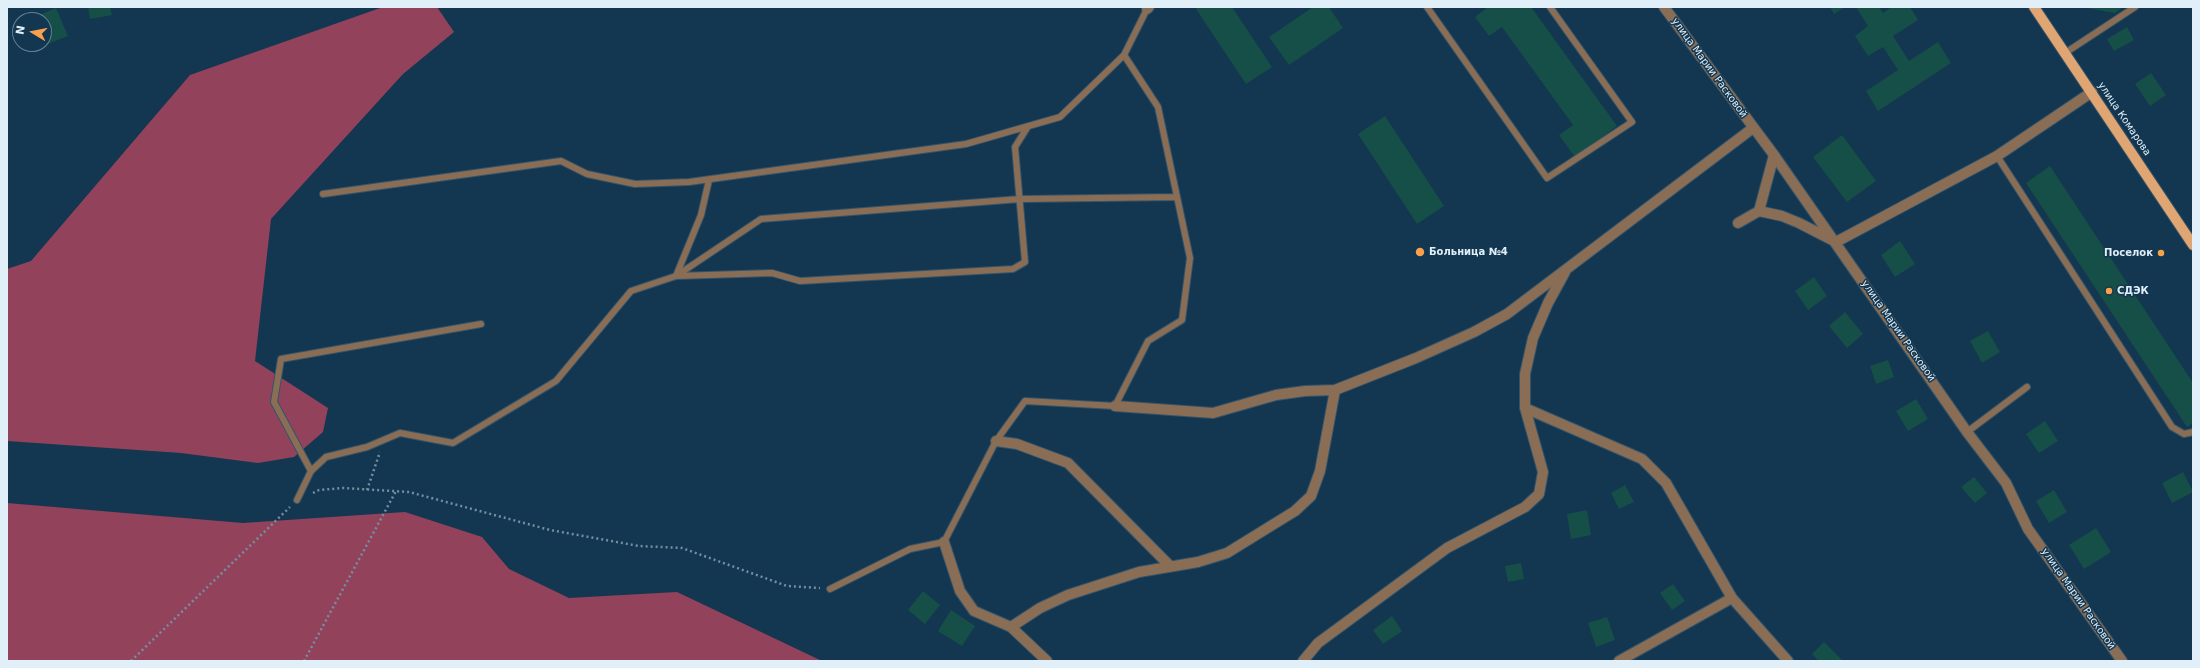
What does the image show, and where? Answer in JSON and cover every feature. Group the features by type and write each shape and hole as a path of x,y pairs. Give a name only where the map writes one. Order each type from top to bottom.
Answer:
{"main road":[{"name":"улица Комарова","path":"2034,7 2193,244"}],"street":[{"name":"улица Марии Расковой","path":"1664,7 1774,155 1967,432 2006,483 2028,529 2122,661"},
{"path":"1738,223 1759,212 1782,216 1836,242 1997,156 2092,92"},
{"path":"1115,406 1213,413 1276,395 1335,390 1416,358 1474,332 1507,314 1753,128"},
{"path":"1759,212 1774,155"},
{"path":"1303,661 1318,643 1447,548 1525,507 1539,494 1543,472 1524,408 1525,374 1533,338 1548,303 1568,268"},
{"path":"1011,627 1040,608 1068,595 1139,572 1198,562 1227,553 1295,511 1311,496 1320,471 1335,390"},
{"path":"1524,408 1642,459 1666,483 1732,598 1788,661"},
{"path":"996,441 1017,444 1068,463 1170,566"},
{"path":"944,542 960,591 974,610 1011,627 1047,661"},
{"path":"1619,661 1732,598"}],"lane":[{"path":"1427,7 1547,178 1632,122 1550,7"},
{"path":"2065,53 2136,7"},
{"path":"323,194 561,161 587,174 635,184 709,180 966,144 1027,128 1060,117 1124,55 1148,8"},
{"path":"830,589 910,549 944,542 996,441 1024,401 1115,406 1148,341 1182,320 1190,258 1158,108 1124,55"},
{"path":"676,276 772,273 800,280 1013,270 1025,262 1015,147 1027,128"},
{"path":"1997,156 2172,428 2184,434 2193,432"},
{"path":"676,276 701,215 709,180"},
{"path":"297,500 311,471 326,457 367,447 400,433 453,443 556,381 631,291 676,276 761,220 1020,198 1177,197"},
{"path":"311,471 274,402 281,359 481,324"},
{"path":"1967,432 2027,387"}],"path":[{"path":"367,490 385,440"},
{"path":"131,661 297,500 319,490 343,488 409,492 550,530 639,546 682,548 788,586 830,589"},
{"path":"304,661 396,491"}],"shaded area":[{"path":"383,7 437,7 454,32 403,74 271,219 255,361 328,408 323,432 294,457 258,463 181,453 7,441 7,269 31,261 190,75"},
{"path":"7,503 243,523 405,512 482,537 509,569 569,598 677,592 822,661 7,661"}],"building":[{"path":"88,7 110,7 112,15 90,19"},
{"path":"1199,7 1232,7 1272,67 1246,84 1196,9"},
{"path":"1313,7 1329,7 1343,28 1289,65 1269,37"},
{"path":"1488,7 1531,7 1617,126 1575,157 1559,135 1573,125 1502,27 1489,36 1475,17"},
{"path":"1830,7 1845,7 1834,14"},
{"path":"1856,7 1879,7 1883,13 1892,7 1910,7 1918,20 1893,36 1909,61 1938,42 1951,63 1878,111 1866,91 1898,70 1883,47 1868,56 1855,36 1868,26"},
{"path":"2081,7 2123,7 2115,13"},
{"path":"56,8 68,36 52,42 52,12 46,12"},
{"path":"2127,27 2134,40 2114,51 2107,39"},
{"path":"2151,73 2166,95 2150,106 2135,84"},
{"path":"1385,116 1444,206 1417,224 1358,134"},
{"path":"1842,135 1876,181 1847,202 1813,157"},
{"path":"2050,166 2193,383 2193,423 2187,427 2026,183"},
{"path":"1900,241 1915,264 1895,277 1881,255"},
{"path":"1814,277 1827,296 1808,310 1795,291"},
{"path":"1845,312 1863,334 1847,348 1829,326"},
{"path":"1988,331 2000,352 1982,363 1970,341"},
{"path":"1888,360 1894,377 1876,384 1870,366"},
{"path":"1916,399 1928,419 1908,431 1896,411"},
{"path":"2045,421 2058,441 2039,453 2026,434"},
{"path":"2183,472 2193,492 2172,503 2162,483"},
{"path":"1974,477 1987,493 1975,503 1961,487"},
{"path":"1625,485 1634,502 1619,509 1611,493"},
{"path":"2054,490 2067,512 2049,523 2036,501"},
{"path":"1587,510 1591,535 1571,539 1567,514"},
{"path":"2096,528 2111,552 2084,569 2069,545"},
{"path":"1521,563 1524,579 1508,582 1505,566"},
{"path":"1673,584 1685,601 1672,610 1660,593"},
{"path":"923,591 940,605 925,624 908,610"},
{"path":"951,610 975,626 962,646 938,631"},
{"path":"1392,616 1402,631 1383,644 1373,630"},
{"path":"1607,617 1615,640 1596,647 1588,623"},
{"path":"1824,642 1843,661 1819,661 1812,654"}],"place":[{"name":"Больница №4","path":"1420,252"},
{"name":"Поселок","path":"2161,253"},
{"name":"СДЭК","path":"2109,291"}]}
